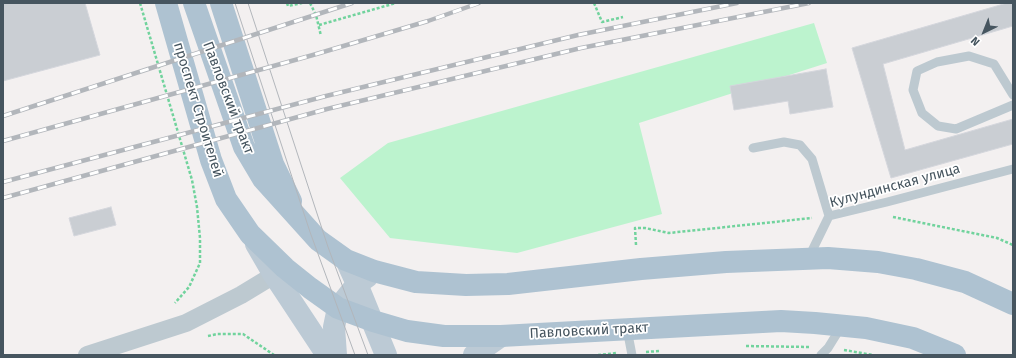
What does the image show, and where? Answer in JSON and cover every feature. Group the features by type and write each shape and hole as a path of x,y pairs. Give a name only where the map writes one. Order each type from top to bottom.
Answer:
{"main road":[{"name":"проспект Строителей","path":"166,3 211,160 226,199 250,234"},
{"name":"Павловский тракт","path":"194,3 244,147 263,179 318,240 346,260 366,277 416,282 508,284 641,269 726,262 828,258 878,262 916,269 965,282 1013,304"},
{"name":"Павловский тракт","path":"221,3 273,164 303,225"},
{"path":"250,234 274,275 327,355"},
{"name":"Павловский тракт","path":"250,234 285,268 338,308 373,321 407,331 444,336 500,336 781,321 866,328 913,338 956,355"},
{"path":"336,355 334,327 338,308 366,277"},
{"path":"366,277 373,321 386,355"},
{"path":"474,355 500,336"}],"street":[{"path":"87,355 186,323 241,295 274,275"}],"lane":[{"path":"1013,95 994,64 969,56 937,62 917,72 913,90 922,112 938,126 956,129 1013,105"},
{"path":"753,148 784,142 800,145 812,159 829,216"},
{"name":"Кулундинская улица","path":"808,258 829,216 1013,169"},
{"path":"824,352 842,325"},
{"path":"627,329 632,354"}],"path":[{"path":"140,3 192,180 197,207 200,238 200,263 190,287 175,303"},
{"path":"286,3 288,6 302,3"},
{"path":"310,3 316,15 321,36"},
{"path":"318,26 396,3"},
{"path":"594,3 602,22 623,17"},
{"path":"635,228 636,245"},
{"path":"203,337 217,334 242,334 274,355"},
{"path":"739,346 873,355"},
{"path":"598,355 662,351"}],"green space":[{"path":"814,23 827,63 639,123 662,214 517,253 390,238 340,178 388,143"}],"building":[{"path":"3,3 85,3 100,55 3,81"},
{"path":"1007,3 1013,3 1013,26 883,64 905,150 1013,119 1013,144 891,178 852,48"},
{"path":"826,69 833,107 790,114 788,101 734,110 730,86"},
{"path":"111,207 116,225 74,236 69,218"}],"tram line":[{"path":"235,3 310,232 355,355"},
{"path":"248,3 328,247 368,355"}],"railway":[{"path":"3,116 352,3"},
{"path":"3,141 313,55 428,21 479,3"},
{"path":"3,182 326,96 578,35 737,3"},
{"path":"3,198 327,109 581,48 809,3"}]}
